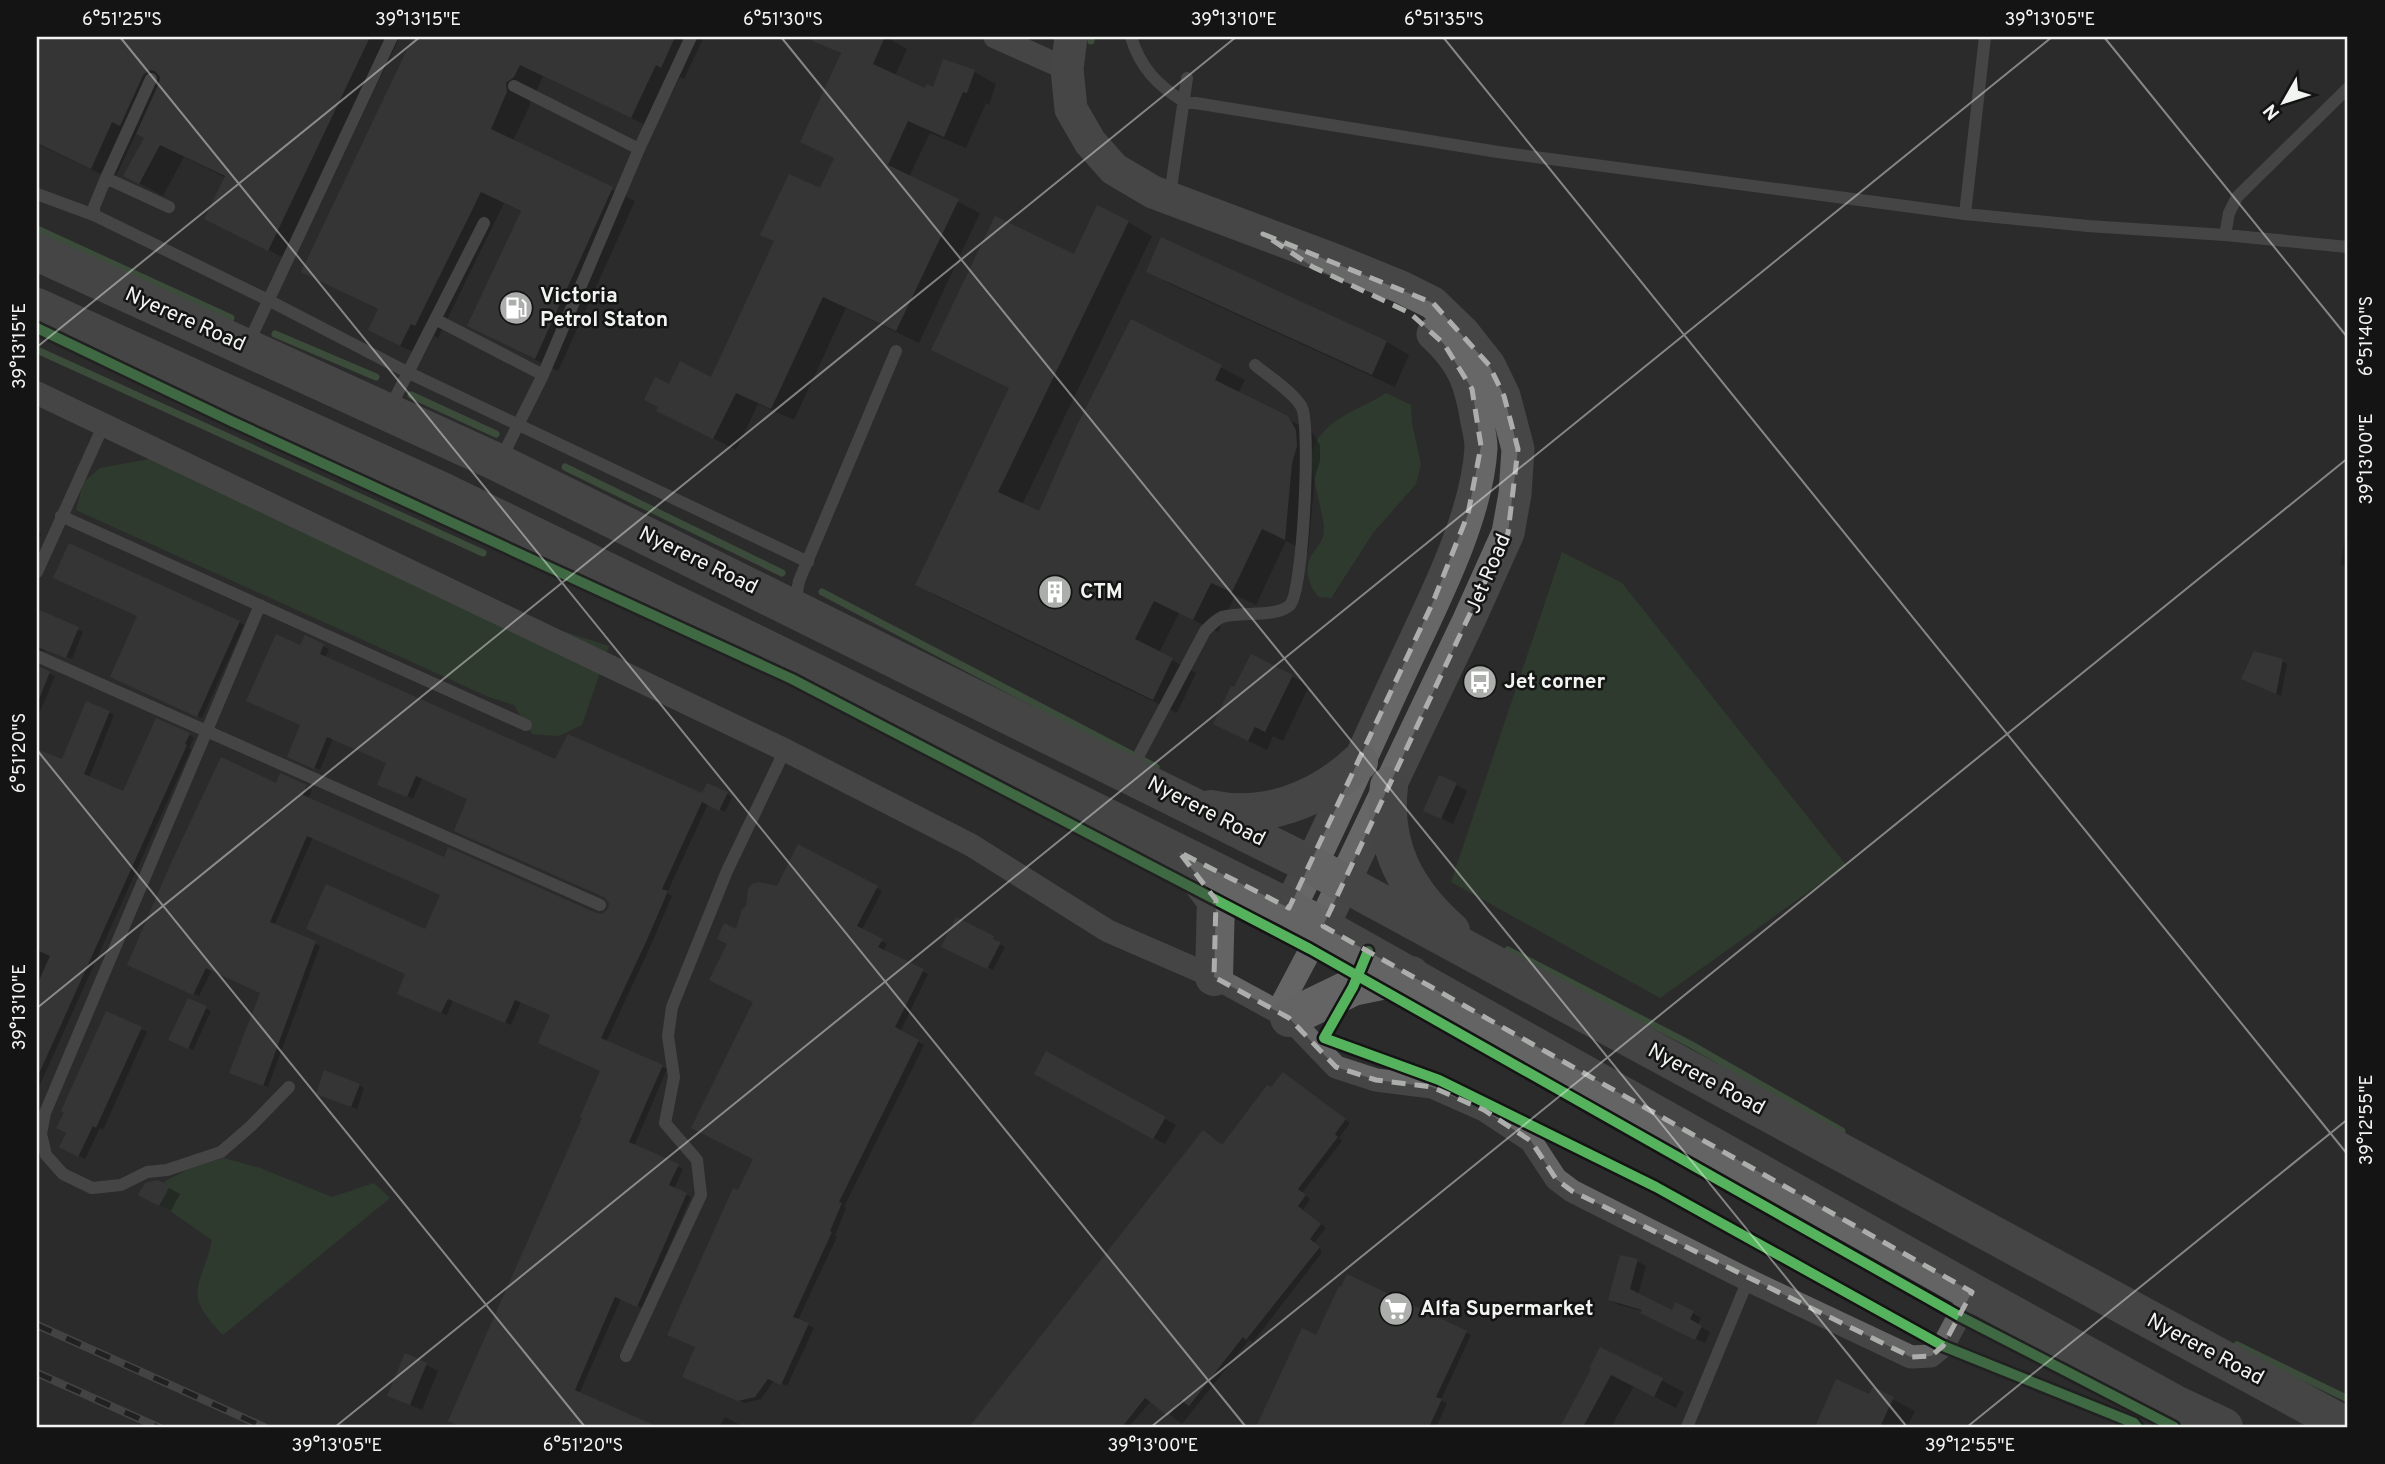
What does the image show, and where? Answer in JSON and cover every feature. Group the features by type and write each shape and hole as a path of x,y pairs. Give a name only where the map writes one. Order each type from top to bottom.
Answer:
{"highway":[{"name":"Nyerere Road","path":"37,252 499,463 1185,802 1480,957 2348,1427"},
{"path":"37,307 442,491 1179,852 1283,919 1323,926 1972,1292 2163,1397 2224,1427"},
{"path":"1185,802 1228,813 1257,812 1310,797 1343,777 1359,762"},
{"path":"1389,786 1386,811 1390,841 1401,872 1444,926 1480,957"},
{"path":"1179,852 1216,900 1214,977"},
{"path":"1283,1014 1353,987 1411,975"}],"main road":[{"name":"Jet Road","path":"1069,53 1071,109 1090,142 1114,169 1153,192 1388,282 1433,303 1463,332 1489,365 1504,396 1518,449 1515,494 1508,533 1389,786 1327,875 1283,919"},
{"name":"Jet Road","path":"1264,234 1313,267 1410,313 1444,344 1461,367 1472,389 1481,446 1476,484 1468,514 1433,602 1359,762 1327,875 1323,926"}],"street":[{"path":"995,37 1069,53"},
{"path":"37,393 785,750 971,845 1108,931 1214,977 1283,1014 1336,1067 1376,1080 1432,1087 1484,1110 1531,1141 1556,1179 1572,1191 1748,1280 1911,1357 1931,1356 1943,1346 1972,1292"},
{"name":"Jet Road","path":"1283,1014 1323,926"}],"lane":[{"path":"246,347 392,37"},
{"path":"499,463 543,375 639,149 691,37"},
{"path":"1131,37 1148,72 1162,88 1183,101 1498,152 1965,214 2348,247"},
{"path":"1965,214 1986,37"},
{"path":"1170,198 1187,78"},
{"path":"94,215 94,207 106,178 151,79"},
{"path":"514,86 639,149"},
{"path":"2225,235 2229,213 2237,197 2348,88"},
{"path":"106,178 169,207"},
{"path":"37,194 94,215 409,373 808,562"},
{"path":"388,411 437,320 484,223"},
{"path":"437,320 543,375"},
{"path":"794,609 799,581 896,351"},
{"path":"1129,774 1205,631 1223,617 1285,608 1293,598 1300,566 1307,438 1303,408 1255,365"},
{"path":"37,572 104,424"},
{"path":"61,516 526,725"},
{"path":"260,605 40,1122 41,1134 47,1156 63,1174 92,1188 121,1185 147,1172 167,1170 221,1152 289,1087"},
{"path":"37,656 600,905"},
{"path":"626,1356 701,1195 697,1160 664,1123 674,1077 668,1036 672,1007 727,872 785,750"},
{"path":"1687,1427 1748,1280"}],"highlighted area":[{"path":"1263,234 1433,303 1489,365 1504,396 1518,449 1508,533 1323,926 1972,1292 1943,1346 1931,1356 1911,1357 1572,1191 1556,1179 1531,1141 1484,1110 1432,1087 1376,1080 1336,1067 1289,1018 1214,977 1216,900 1179,852 1289,908 1433,602 1468,514 1481,446 1472,389 1444,344 1410,313 1313,267"}],"green space":[{"path":"1386,393 1411,405 1412,424 1421,464 1416,484 1373,533 1331,598 1319,597 1312,587 1308,570 1310,558 1324,534 1313,475 1314,446 1328,427"},
{"path":"150,459 526,636 562,631 609,646 582,725 559,736 532,734 514,705 489,697 76,510 83,483 100,468"},
{"path":"1562,552 1622,583 1846,865 1660,998 1451,882"},
{"path":"224,1158 260,1168 332,1197 374,1183 390,1198 223,1335 202,1309 198,1299 200,1280 212,1240 160,1204 165,1181 189,1169"}],"building":[{"path":"37,37 370,37 268,251 204,219 225,176 160,145 139,184 123,176 144,138 136,134 159,83 160,77 155,71 149,70 143,75 120,126 112,122 91,169 37,143"},
{"path":"413,37 675,37 661,68 656,65 631,118 520,65 514,77 506,83 507,92 491,129 613,187 535,359 467,326 521,211 481,192 415,326 411,324 400,346 368,330 378,309 301,272"},
{"path":"804,37 885,37 873,64 925,88 927,84 933,87 943,59 975,70 967,93 963,92 944,137 908,121 888,165 959,199 896,331 823,297 771,409 736,393 713,439 656,411 658,407 644,400 655,377 669,384 680,361 711,377 774,241 760,235 789,174 820,188 834,158 800,142 841,53"},
{"path":"1097,205 1129,221 998,492 1039,511 1077,425 1131,319 1222,365 1215,380 1288,416 1296,430 1297,446 1292,463 1285,540 1262,529 1232,592 1211,583 1193,620 1154,601 1135,639 1173,658 1153,700 915,585 1009,388 931,350 995,216 1074,254"},
{"path":"1161,237 1387,341 1372,375 1146,272"},
{"path":"69,543 240,621 197,717 110,677 137,616 53,578"},
{"path":"37,609 79,627 66,658 37,647"},
{"path":"276,634 300,645 305,635 324,644 320,654 555,759 568,734 702,793 707,783 728,792 719,811 702,802 662,889 668,891 601,1038 663,1065 629,1142 679,1164 669,1185 687,1193 637,1307 615,1297 575,1390 658,1427 461,1427 448,1421 582,1118 580,1117 600,1071 538,1043 550,1015 515,1000 505,1023 448,999 441,1013 397,994 405,974 306,929 326,884 425,929 440,895 307,836 270,922 316,941 263,1086 229,1073 260,993 206,968 193,995 127,965 221,757 276,783 280,773 307,785 303,795 444,857 448,847 596,913 602,914 608,909 609,903 604,897 454,831 467,799 416,776 407,797 377,785 386,763 327,737 314,769 287,757 300,725 246,701"},
{"path":"2254,651 2283,659 2276,694 2241,679"},
{"path":"1251,654 1293,675 1265,732 1255,727 1248,741 1213,724 1231,686 1234,687"},
{"path":"37,665 50,672 37,704"},
{"path":"86,701 110,711 84,774 123,791 156,718 190,733 185,744 187,745 37,1078 37,985 50,956 37,950 37,749 62,759"},
{"path":"1439,775 1457,783 1441,819 1423,811"},
{"path":"798,844 878,886 857,926 883,939 878,947 924,969 895,1027 919,1040 839,1202 842,1203 830,1231 832,1232 793,1317 809,1323 781,1385 768,1379 755,1397 738,1401 682,1377 695,1347 667,1335 733,1188 738,1190 753,1159 691,1128 753,1002 709,980 727,944 717,939 724,923 736,929 752,884 758,882 777,886"},
{"path":"956,917 1001,942 987,969 941,947"},
{"path":"188,998 207,1006 188,1049 168,1040"},
{"path":"106,1011 142,1027 96,1128 93,1126 78,1157 59,1147 66,1133 56,1128"},
{"path":"1046,1051 1166,1117 1153,1139 1034,1074"},
{"path":"324,1070 360,1084 351,1107 316,1094"},
{"path":"1283,1072 1346,1119 1335,1134 1338,1137 1298,1189 1306,1195 1298,1206 1321,1224 1310,1239 1320,1247 1246,1340 1243,1337 1189,1406 1181,1400 1168,1416 1145,1398 1122,1427 969,1427 1203,1130 1222,1145 1267,1085 1271,1087"},
{"path":"158,1180 170,1186 159,1206 138,1195 145,1183"},
{"path":"1620,1255 1638,1259 1630,1289 1672,1310 1675,1302 1694,1311 1690,1319 1702,1326 1695,1340 1640,1313 1642,1310 1608,1300"},
{"path":"1347,1274 1467,1331 1436,1397 1442,1399 1429,1427 1256,1427 1302,1328 1316,1335"},
{"path":"1600,1347 1663,1378 1654,1397 1611,1375 1583,1427 1560,1427 1591,1369 1589,1368"},
{"path":"405,1353 427,1363 410,1405 387,1396"},
{"path":"1836,1379 1869,1394 1873,1387 1894,1397 1880,1427 1815,1427"}],"waterway":[{"path":"37,229 231,318"},
{"path":"275,334 376,377"},
{"path":"37,350 483,553"},
{"path":"411,395 496,434"},
{"path":"565,467 782,573"},
{"path":"822,592 1156,767"},
{"path":"1508,950 1692,1045 1842,1131"},
{"path":"2237,1345 2348,1399"}],"railway":[{"path":"37,1325 264,1427"},
{"path":"37,1373 158,1427"}],"cycle path":[{"path":"37,328 233,422 792,679 1310,949 1959,1316 2174,1427"},
{"path":"1368,951 1353,987 1324,1038 1439,1080 1656,1187 1943,1346 2134,1423 2137,1427"}],"place":[{"name":"Victoria Petrol Staton","path":"516,308"},
{"name":"CTM","path":"1055,592"},
{"name":"Jet corner","path":"1480,682"},
{"name":"Alfa Supermarket","path":"1396,1309"}]}
